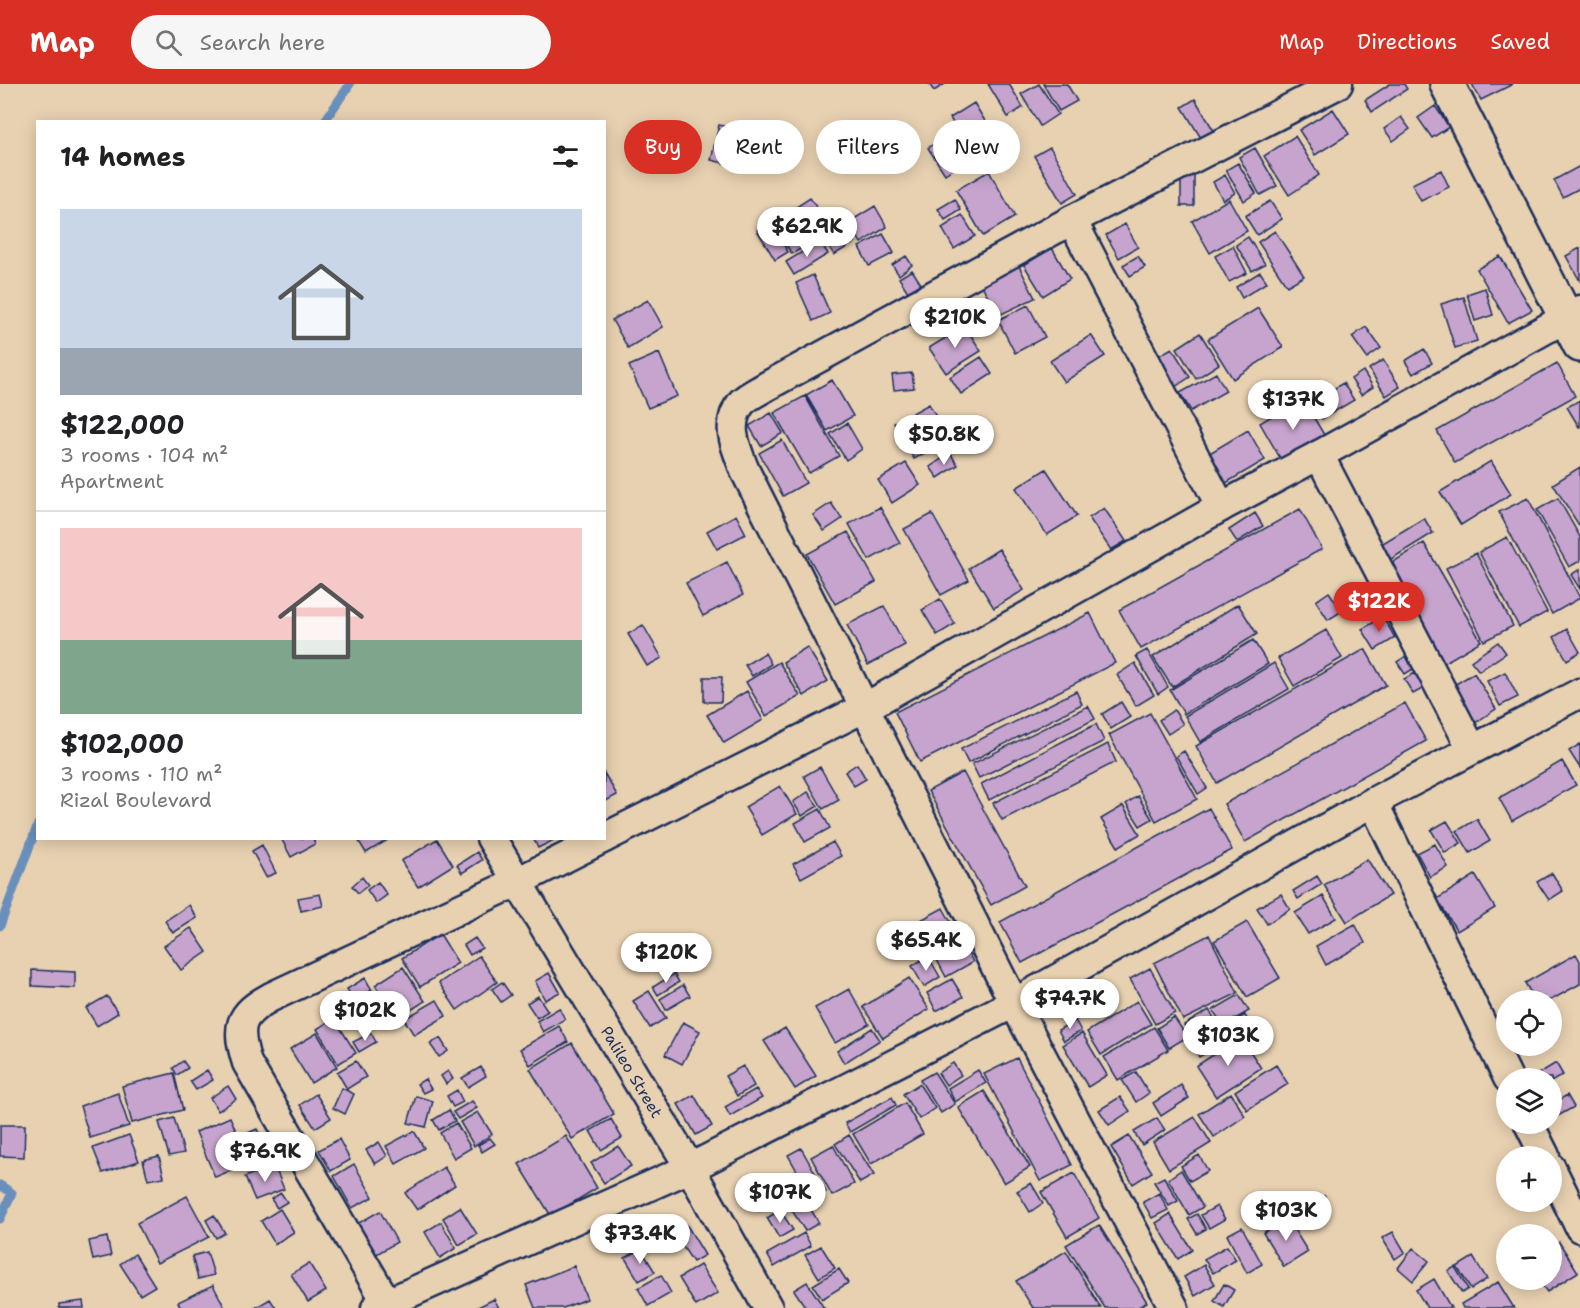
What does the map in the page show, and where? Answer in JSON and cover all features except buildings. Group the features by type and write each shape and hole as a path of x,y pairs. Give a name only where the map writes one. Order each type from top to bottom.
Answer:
{"street":[{"path":"1174,1308 1014,1003 745,471 733,442 733,418 743,401 767,386 1072,220 1338,84"},
{"path":"606,837 866,707 1221,507 1575,324 1446,84"},
{"path":"1072,220 1221,507"},
{"path":"1318,455 1472,749"},
{"path":"600,840 519,881 271,997 246,1014 241,1025 241,1043 247,1063 384,1306 690,1168 1014,1003 1373,802 1580,693"},
{"path":"1373,802 1503,1068"},
{"name":"Palileo Street","path":"492,840 690,1168 768,1308"},
{"path":"1562,1191 1580,1228"}],"waterway":[{"path":"325,120 350,84"},
{"path":"0,926 36,829"},
{"path":"0,1185 12,1193 0,1219"}]}
